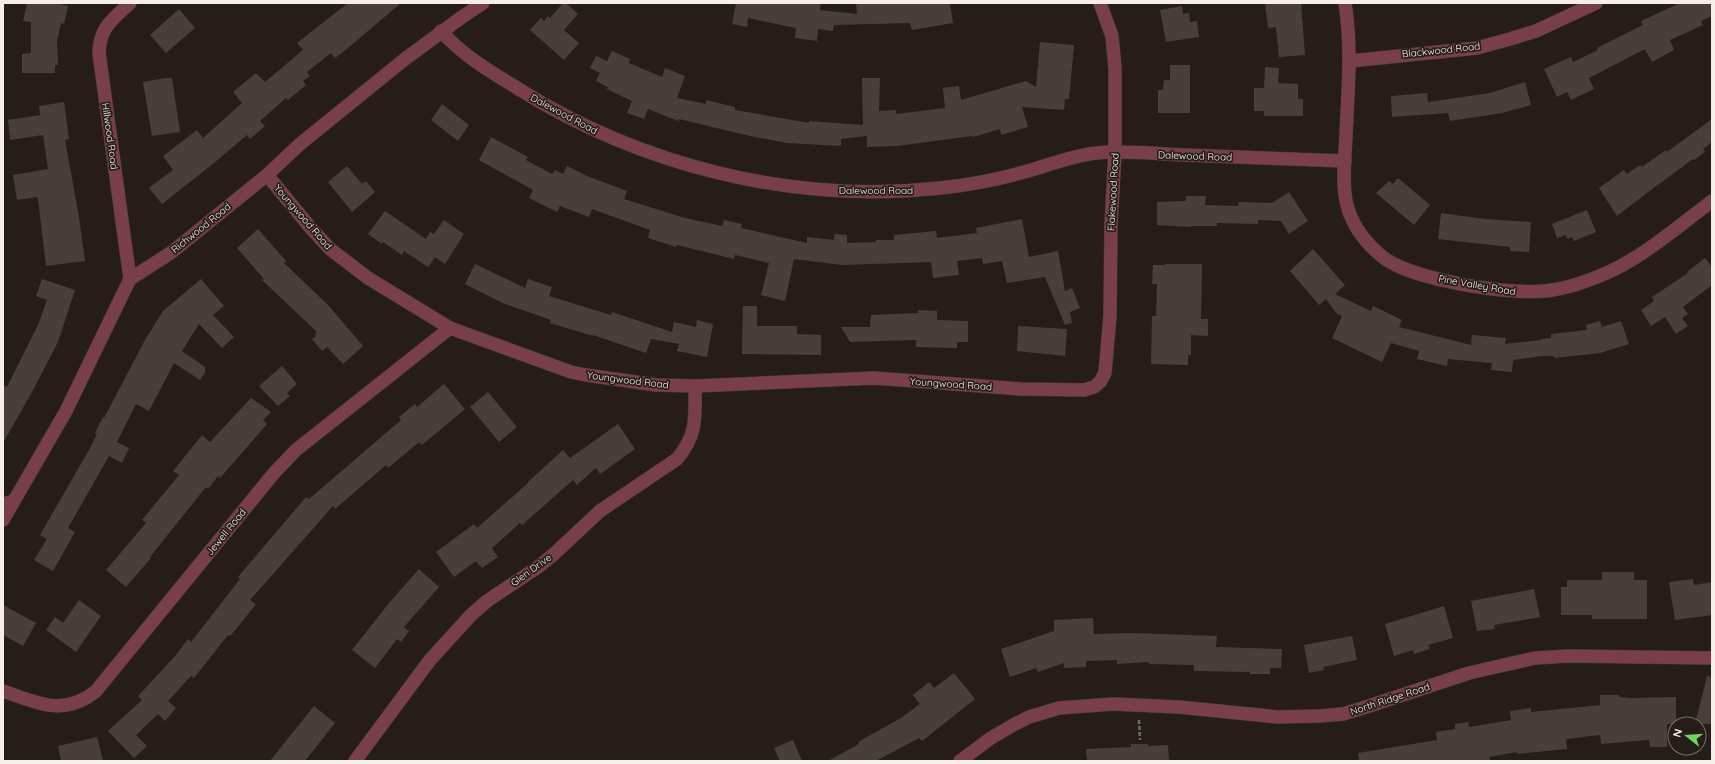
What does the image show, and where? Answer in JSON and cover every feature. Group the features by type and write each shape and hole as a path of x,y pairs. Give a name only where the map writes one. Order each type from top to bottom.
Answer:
{"street":[{"name":"Hillwood Road","path":"130,3 103,29 99,41 99,53 130,279"},
{"name":"Richwood Road","path":"130,279 172,252 267,175 300,144 441,31 483,3"},
{"name":"Flakewood Road","path":"1100,3 1112,36 1114,60 1115,153 1111,225 1110,316 1107,361 1105,373 1100,382"},
{"name":"Blackwood Road","path":"1350,61 1477,48 1510,40 1536,30 1595,3"},
{"name":"Pine Valley Road","path":"1346,7 1350,61 1347,107 1345,191 1350,215 1360,234 1367,243 1385,259 1422,274 1450,282 1514,291 1550,291 1573,286 1598,277 1626,263 1712,201"},
{"name":"Dalewood Road","path":"441,31 456,47 499,77 553,110 597,132 647,152 684,164 721,173 794,186 849,191 897,192 974,183 1011,176 1096,153 1345,161"},
{"name":"Youngwood Road","path":"267,175 309,226 342,260 368,278 450,328 571,372 586,376 656,385 695,386 874,378 1021,389 1078,390 1094,387 1100,382"},
{"path":"3,520 66,411 130,279"},
{"name":"Jewell Road","path":"3,691 37,703 64,707 87,699 96,691 274,473 296,450 450,328"},
{"name":"Glen Drive","path":"355,761 430,660 471,615 487,601 554,554 600,511 676,459 685,449 692,436 695,419 695,386"},
{"name":"North Ridge Road","path":"960,761 991,738 1028,717 1059,708 1088,705 1179,707 1278,717 1320,716 1343,714 1469,673 1535,658 1584,656 1712,658"}],"lane":[{"path":"3,501 17,497"}],"path":[{"path":"1138,706 1140,740"}],"building":[{"path":"27,3 56,3 68,6 64,24 61,23 57,41 58,65 55,65 55,73 22,73 22,54 31,53 31,22 23,21"},
{"path":"348,3 401,3 342,53 335,58 331,53 307,72 310,76 303,81 306,85 288,100 286,98 260,121 265,126 250,139 247,135 162,204 149,188 173,170 163,156 197,130 203,138 242,103 233,92 256,73 265,82 303,50 297,43"},
{"path":"563,3 566,3 578,14 564,30 579,43 564,60 530,30 541,18 544,21 548,16 550,18"},
{"path":"736,3 821,3 820,10 857,14 856,3 950,3 953,23 912,30 910,23 834,25 833,31 818,29 817,41 795,38 796,28 748,18 747,27 732,24"},
{"path":"1265,3 1301,3 1305,55 1279,57 1276,27 1268,28"},
{"path":"1680,3 1712,3 1712,16 1701,21 1703,25 1670,40 1674,50 1652,62 1645,49 1589,78 1594,89 1571,100 1567,92 1557,97 1544,69 1571,57 1573,62 1598,50 1597,48 1643,25 1641,21"},
{"path":"1182,6 1183,14 1189,13 1190,22 1197,21 1199,37 1166,42 1160,10"},
{"path":"179,9 195,28 166,53 150,35"},
{"path":"1040,42 1074,45 1069,99 1065,99 1064,110 1022,107 1028,127 1001,135 1000,129 973,137 897,146 867,147 867,136 841,139 841,146 787,143 679,119 678,121 648,109 644,119 627,113 632,101 607,89 608,87 596,81 600,73 590,68 596,56 607,61 612,51 630,59 629,63 662,77 665,68 685,76 677,98 706,104 706,100 735,107 735,110 809,123 809,121 863,125 862,78 880,78 879,111 896,110 896,114 945,108 943,88 959,86 961,100 1026,81 1036,87"},
{"path":"1170,65 1190,65 1190,113 1158,113 1158,90 1163,90 1164,80 1170,80"},
{"path":"1265,67 1279,68 1278,83 1298,84 1298,99 1303,99 1303,116 1264,116 1264,111 1254,111 1254,88 1264,88"},
{"path":"172,78 180,132 152,136 143,82"},
{"path":"1525,82 1531,105 1502,113 1450,121 1448,113 1392,117 1391,96 1427,93 1428,102 1490,93"},
{"path":"64,102 69,139 65,140 79,217 85,261 46,266 38,199 37,197 17,200 13,175 48,169 43,135 10,140 8,120 40,115 39,106"},
{"path":"442,104 469,125 458,141 431,120"},
{"path":"1712,119 1712,142 1703,149 1705,152 1694,160 1693,159 1617,216 1599,188 1624,170 1627,174 1640,165 1642,167 1666,150 1667,152"},
{"path":"491,137 528,157 526,160 552,174 555,170 563,174 567,166 587,176 627,191 624,199 685,218 722,226 724,220 742,224 741,228 807,243 807,237 834,240 834,234 847,235 847,243 894,240 894,235 936,231 937,238 977,233 976,228 1022,219 1029,257 1058,251 1065,291 1072,288 1080,308 1070,312 1072,323 1065,325 1045,277 1007,283 1002,261 983,264 982,258 957,261 959,275 933,278 931,262 842,265 794,259 785,301 761,295 769,263 735,255 734,259 677,245 676,247 648,238 650,230 592,209 589,217 560,206 557,212 529,198 533,190 479,160"},
{"path":"347,166 362,184 366,181 375,192 352,212 328,182"},
{"path":"1398,178 1430,205 1414,225 1376,193 1389,181 1393,184"},
{"path":"1289,192 1308,221 1289,234 1281,221 1258,220 1258,224 1217,223 1217,226 1191,227 1157,225 1157,202 1186,201 1186,196 1206,196 1205,205 1238,206 1239,202 1272,203"},
{"path":"1587,210 1596,232 1574,241 1572,237 1567,239 1566,235 1557,238 1552,224"},
{"path":"385,211 426,239 430,232 434,234 444,220 464,234 445,264 435,257 428,267 404,251 402,255 368,234"},
{"path":"1441,213 1485,219 1531,222 1529,252 1510,251 1510,247 1438,239"},
{"path":"258,229 286,261 284,263 328,305 363,346 343,364 327,347 322,351 312,339 316,336 315,334 317,332 262,280 264,279 237,248"},
{"path":"1313,249 1345,285 1335,294 1371,311 1373,306 1402,320 1399,327 1471,345 1472,335 1506,338 1505,344 1551,338 1551,334 1587,330 1586,325 1600,321 1602,327 1621,321 1629,344 1600,353 1554,358 1554,356 1543,356 1513,360 1512,372 1491,370 1492,363 1448,359 1447,366 1417,359 1419,351 1391,343 1382,362 1332,338 1342,316 1336,313 1326,299 1319,305 1290,271"},
{"path":"1705,258 1712,267 1712,285 1683,307 1688,314 1682,318 1688,326 1676,334 1665,317 1651,326 1641,310 1654,301 1652,297 1688,273 1687,272"},
{"path":"475,264 525,288 528,279 552,287 549,296 611,315 612,312 672,332 674,322 696,327 697,320 713,324 707,357 677,351 679,344 651,339 646,353 593,335 550,323 551,320 505,304 465,284"},
{"path":"1202,264 1201,319 1208,319 1208,336 1191,335 1191,355 1188,355 1188,365 1151,364 1152,316 1156,316 1157,284 1152,284 1153,265"},
{"path":"42,279 75,290 58,342 3,443 3,385 7,387 38,325 47,300 36,296"},
{"path":"201,279 224,306 213,315 234,337 222,348 199,324 182,351 205,367 205,373 200,380 174,363 149,411 136,404 117,442 129,448 122,463 109,456 68,528 75,532 53,571 34,560 47,539 40,535 89,450 103,417 104,418 145,340 163,311"},
{"path":"743,306 757,306 757,326 797,326 797,334 821,335 821,355 742,354"},
{"path":"918,310 937,311 937,320 968,321 968,342 957,342 957,348 916,347 916,340 850,342 841,327 870,327 871,315 918,313"},
{"path":"1018,326 1067,329 1065,356 1017,351"},
{"path":"282,366 297,384 287,393 290,396 278,406 259,386"},
{"path":"444,384 465,409 422,445 419,442 388,468 386,465 335,509 333,506 250,600 256,604 237,628 230,636 228,635 194,678 191,676 168,701 176,708 165,721 158,714 136,735 147,746 134,758 108,731 142,700 138,696 176,655 188,639 191,642 240,579 238,577 306,497 309,499 401,420 399,417 415,404 417,407"},
{"path":"488,392 517,427 499,442 470,407"},
{"path":"251,398 271,412 263,420 267,424 220,478 218,476 208,489 206,487 150,557 151,558 126,587 106,570 146,523 142,520 179,475 173,471 202,435 210,442"},
{"path":"618,424 635,449 600,474 596,468 577,485 573,480 522,525 520,523 492,548 498,557 482,568 476,561 454,577 436,552 474,524 477,528 563,450 570,458"},
{"path":"419,569 439,587 404,627 409,631 401,642 397,639 375,668 352,650 389,603"},
{"path":"1602,572 1634,572 1634,580 1647,580 1647,619 1592,619 1592,615 1561,615 1561,587 1567,587 1567,580 1602,580"},
{"path":"1693,579 1694,585 1712,582 1712,615 1675,620 1669,582"},
{"path":"1534,589 1540,617 1494,625 1495,629 1477,631 1471,601"},
{"path":"79,600 101,616 76,652 46,630 55,617 63,623"},
{"path":"3,605 36,623 23,646 3,635"},
{"path":"1444,606 1453,638 1428,645 1430,649 1414,654 1413,650 1394,656 1385,624"},
{"path":"1093,618 1094,634 1132,633 1217,636 1216,647 1282,649 1281,668 1270,668 1270,674 1250,674 1250,672 1194,671 1194,665 1149,664 1149,662 1117,664 1117,660 1086,661 1086,667 1064,668 1064,663 1038,672 1036,668 1010,677 1001,649 1054,631 1054,620"},
{"path":"1352,636 1357,660 1323,667 1324,670 1309,673 1304,645"},
{"path":"954,673 975,699 922,741 919,738 876,761 828,761 901,718 920,704 913,695 929,682 934,688"},
{"path":"1707,676 1712,677 1712,724 1707,724 1707,716 1697,716"},
{"path":"1600,695 1619,695 1619,697 1631,698 1676,697 1676,716 1667,716 1667,747 1650,747 1649,740 1601,744 1600,735 1566,739 1567,749 1517,754 1517,752 1489,757 1490,761 1359,761 1358,753 1437,740 1436,732 1455,729 1455,724 1468,722 1469,727 1511,720 1510,711 1531,708 1531,712 1600,705"},
{"path":"314,706 335,723 305,761 270,761"},
{"path":"97,737 103,761 61,761 58,746"},
{"path":"793,740 802,761 780,761 774,748"},
{"path":"1131,744 1148,744 1148,746 1168,745 1169,761 1087,761 1086,749 1131,747"}]}
